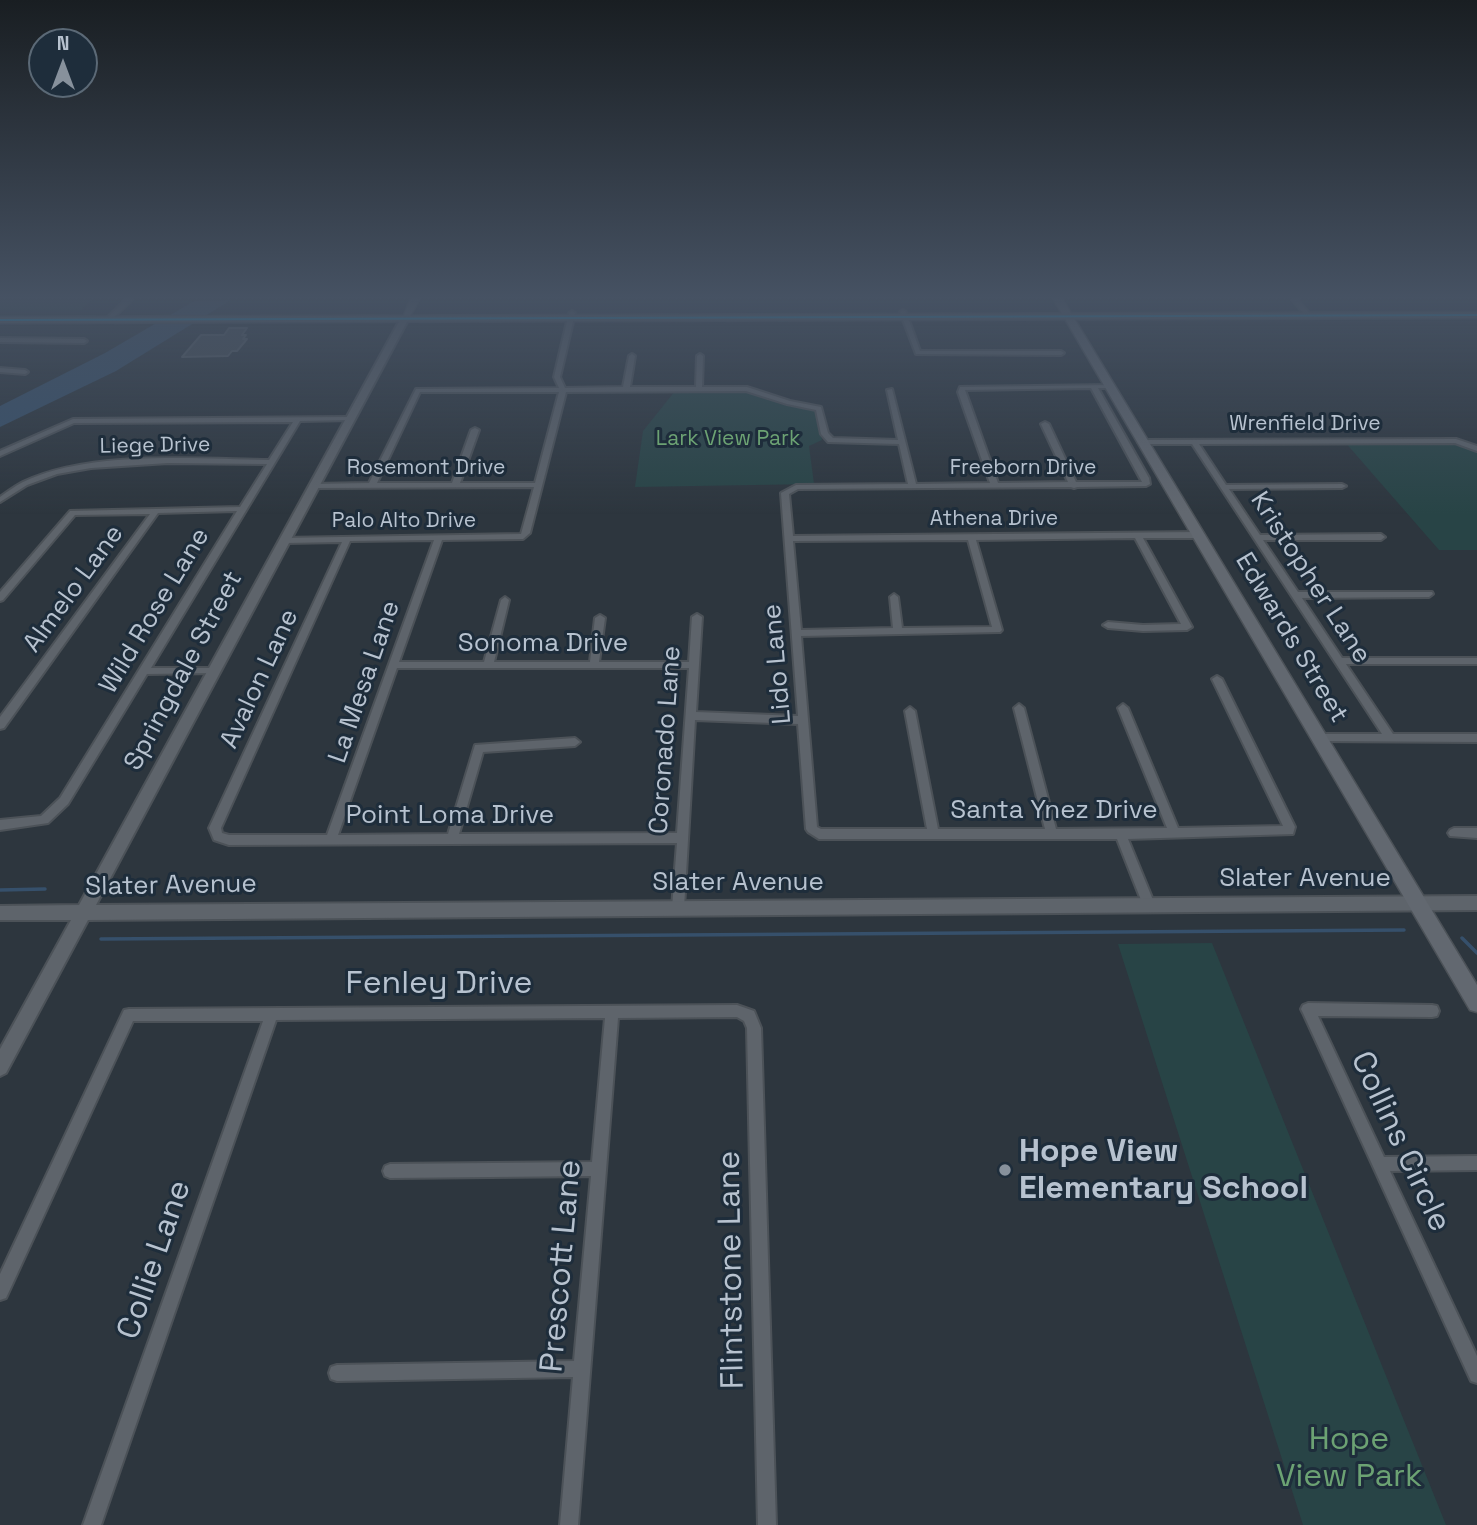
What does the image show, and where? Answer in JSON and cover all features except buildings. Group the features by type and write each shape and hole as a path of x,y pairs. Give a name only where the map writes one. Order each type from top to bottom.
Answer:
{"main road":[{"name":"Edwards Street","path":"1101,371 1477,1003"}],"street":[{"path":"15,371 25,372"},
{"name":"Springdale Street","path":"0,1067 376,371"},
{"path":"538,485 563,390 557,377 558,371"},
{"path":"626,389 629,371"},
{"path":"699,389 700,371"},
{"name":"Freeborn Drive","path":"789,489 1142,484 1147,481 1093,386"},
{"path":"995,486 961,393 962,388 1110,386"},
{"path":"372,485 418,390 757,391 789,403 819,408 825,433 831,440 903,442"},
{"path":"890,390 913,486"},
{"name":"Wild Rose Lane","path":"0,825 44,820 64,801 298,419"},
{"path":"0,454 72,421 350,419"},
{"path":"1045,424 1074,486"},
{"path":"455,485 475,430"},
{"name":"Wrenfield Drive","path":"1142,442 1455,441 1477,449"},
{"name":"Kristopher Lane","path":"1194,442 1390,738"},
{"name":"Liege Drive","path":"0,500 7,493 41,477 77,466 106,463 271,462"},
{"name":"Rosemont Drive","path":"314,486 538,485"},
{"name":"Palo Alto Drive","path":"285,540 523,536 538,485"},
{"path":"1224,486 1342,486"},
{"name":"Lido Lane","path":"789,489 785,496 810,819 812,829 819,834"},
{"path":"0,598 73,513 242,509"},
{"name":"Almelo Lane","path":"0,725 156,511"},
{"name":"Athena Drive","path":"788,538 1199,535"},
{"path":"1108,625 1143,628 1187,627 1138,536"},
{"path":"797,633 997,630 971,537"},
{"path":"1259,538 1381,537"},
{"name":"Avalon Lane","path":"218,837 215,828 347,539"},
{"name":"La Mesa Lane","path":"331,839 438,539"},
{"path":"1296,594 1429,594"},
{"path":"894,597 898,631"},
{"path":"488,665 505,600"},
{"name":"Coronado Lane","path":"678,908 697,617"},
{"path":"594,665 600,618"},
{"path":"1339,661 1477,661"},
{"name":"Sonoma Drive","path":"393,664 694,665"},
{"path":"144,671 214,671"},
{"name":"Santa Ynez Drive","path":"819,834 1121,834 1290,830 1217,679"},
{"path":"1019,708 1052,834"},
{"path":"1123,708 1174,833"},
{"path":"910,711 933,834"},
{"path":"691,716 803,720"},
{"path":"1320,738 1477,738"},
{"path":"452,839 479,748 575,742"},
{"path":"1454,833 1477,833"},
{"path":"1121,834 1149,905"},
{"name":"Point Loma Drive","path":"218,837 229,840 682,838"},
{"name":"Slater Avenue","path":"0,913 1477,903"},
{"name":"Collins Circle","path":"1432,1011 1308,1009 1475,1365"},
{"name":"Fenley Drive","path":"0,1292 129,1015 737,1011 749,1016"},
{"name":"Prescott Lane","path":"569,1525 612,1012"},
{"name":"Collie Lane","path":"92,1525 272,1013"},
{"name":"Flintstone Lane","path":"749,1016 754,1028 767,1525"},
{"path":"1380,1164 1477,1163"},
{"path":"390,1171 598,1169"},
{"path":"337,1373 582,1369"}],"green space":[{"name":"Lark View Park","path":"675,391 754,392 780,404 815,411 820,421 822,440 809,446 814,484 635,487 643,431"},
{"path":"1344,441 1456,441 1477,449 1477,550 1439,550"},
{"name":"Hope View Park","path":"1212,943 1446,1525 1303,1525 1118,944"}],"water":[{"path":"69,371 116,371 0,427 0,406"}],"waterway":[{"path":"0,890 45,889"},
{"path":"101,939 1404,930"},
{"path":"1462,938 1477,953"}],"place":[{"name":"Hope View Elementary School","path":"1005,1170"}]}
